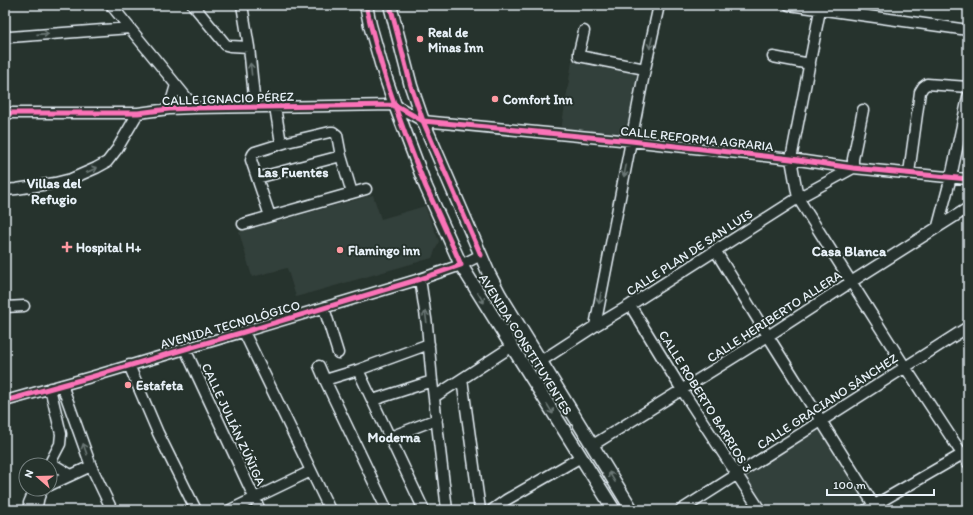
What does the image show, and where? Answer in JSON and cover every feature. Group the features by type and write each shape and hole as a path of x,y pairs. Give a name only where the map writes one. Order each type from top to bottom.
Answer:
{"main road":[{"name":"AVENIDA CONSTITUYENTES","path":"366,5 382,67 395,105 426,187 461,265 614,510"},
{"name":"AVENIDA CONSTITUYENTES","path":"390,5 423,121 489,274 500,295 632,510"}],"street":[{"path":"111,5 195,108"},
{"path":"193,5 226,45 249,47"},
{"path":"242,5 249,47 255,107"},
{"path":"595,326 645,69 659,5"},
{"path":"789,5 820,7 968,30"},
{"path":"715,250 822,422 872,508 966,456 905,367 798,198 791,160 820,7"},
{"path":"5,34 6,36 10,37 130,28"},
{"path":"584,31 579,56 645,69"},
{"path":"773,57 810,64"},
{"path":"909,174 920,92 923,87 927,84 968,87"},
{"path":"169,109 176,85"},
{"path":"938,226 951,177 968,96"},
{"path":"395,105 423,121"},
{"name":"CALLE IGNACIO PÉREZ","path":"5,112 138,113 169,109 195,108 395,105"},
{"path":"277,107 284,143"},
{"path":"853,168 853,159 863,110"},
{"path":"5,190 55,183 71,179 107,162 117,150 138,113"},
{"name":"CALLE REFORMA AGRARIA","path":"423,121 631,141 853,168 968,179"},
{"path":"270,216 252,160 253,154 255,152 284,143 333,132 337,135 341,156 352,193"},
{"path":"257,178 341,156"},
{"name":"CALLE PLAN DE SAN LUIS","path":"541,362 595,326 798,198 853,168"},
{"path":"243,224 366,189"},
{"name":"CALLE HERIBERTO ALLERA","path":"593,445 768,336 968,208"},
{"name":"AVENIDA TECNOLÓGICO","path":"5,401 91,378 420,279 461,265 481,255"},
{"path":"420,279 429,344 447,510"},
{"name":"CALLE ROBERTO BARRIOS 3","path":"630,305 682,390 760,510"},
{"path":"5,307 24,306"},
{"path":"324,308 338,353"},
{"name":"CALLE GRACIANO SÁNCHEZ","path":"681,510 822,422 968,327"},
{"path":"244,332 330,510"},
{"path":"325,380 358,370 429,344"},
{"path":"434,397 511,347"},
{"name":"CALLE JULIÁN ZÚÑIGA","path":"186,349 260,510"},
{"path":"129,366 158,433 196,510"},
{"path":"319,366 387,510"},
{"path":"358,370 424,510"},
{"path":"462,379 480,510"},
{"path":"373,400 432,381"},
{"path":"62,385 91,466 112,510"},
{"path":"50,388 61,434 60,444 54,457"},
{"path":"390,437 437,419"},
{"path":"492,510 507,505 581,457"},
{"path":"58,481 91,466"},
{"path":"58,468 71,475"},
{"path":"230,510 311,471"},
{"path":"29,510 31,497"},
{"path":"36,510 38,497"}],"shaded area":[{"path":"572,61 640,72 627,137 561,130"},
{"name":"Flamingo inn","path":"373,195 381,219 425,206 439,241 432,258 296,297 287,268 252,277 239,232"},
{"path":"819,429 868,505 861,510 765,510 744,477"}],"cycle path":[{"path":"5,401 244,332 420,279 461,265 408,143 384,74 366,5"},
{"path":"390,5 411,86 423,121 481,255"},
{"path":"5,113 138,113 169,109 195,108 395,105 423,121 631,141 791,159 853,168 968,179"}],"place":[{"name":"Real de Minas Inn","path":"420,39"},
{"name":"Comfort Inn","path":"495,99"},
{"name":"Hospital H+","path":"67,247"},
{"name":"Flamingo inn","path":"340,250"},
{"name":"Estafeta","path":"128,385"}],"district":[{"name":"Las Fuentes","path":"293,172"},
{"name":"Villas del Refugio","path":"54,192"},
{"name":"Casa Blanca","path":"849,251"},
{"name":"Moderna","path":"394,437"}]}
